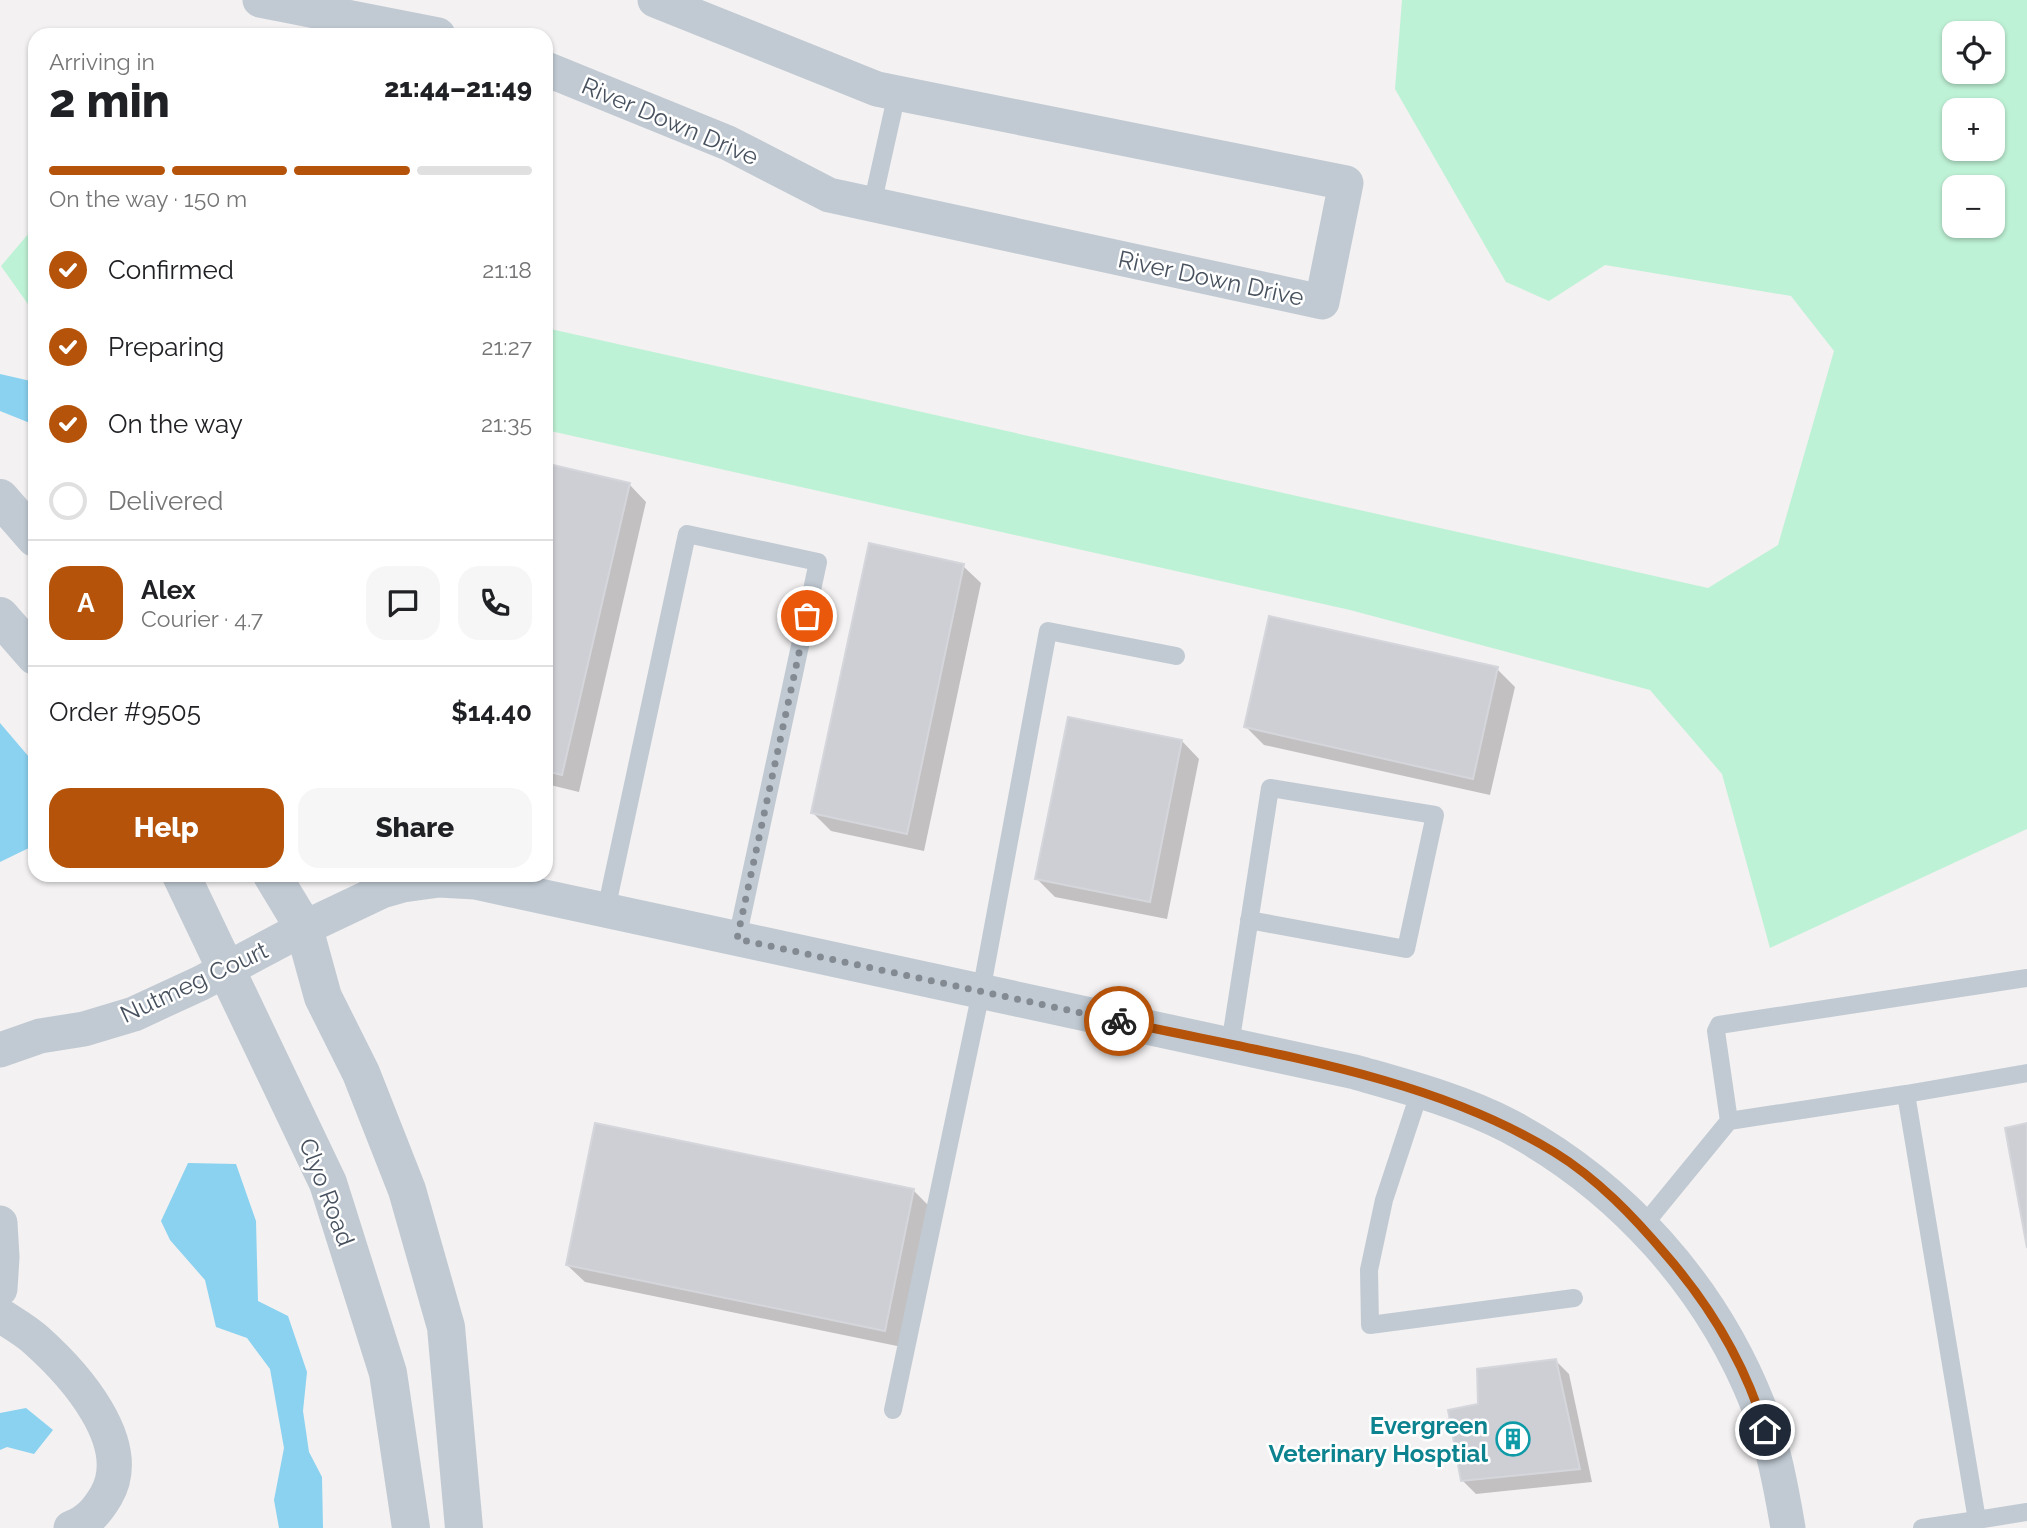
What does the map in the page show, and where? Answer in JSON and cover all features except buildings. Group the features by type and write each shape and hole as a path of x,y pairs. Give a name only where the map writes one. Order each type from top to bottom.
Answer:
{"street":[{"path":"260,0 398,13 425,28"},
{"name":"River Down Drive","path":"553,72 728,143 829,195 1322,303 1346,183 897,93 865,84 655,0"},
{"path":"0,498 28,530"},
{"path":"0,616 28,648"},
{"name":"Clyo Road","path":"184,882 328,1183 388,1373 411,1528"},
{"path":"276,882 304,928 323,997 361,1073 407,1191 446,1327 464,1528"},
{"name":"Nutmeg Court","path":"0,1050 40,1036 84,1029 135,1014 382,891 425,882"},
{"name":"Nutmeg Court","path":"474,882 1354,1072 1444,1098 1507,1125 1556,1153 1602,1187 1643,1226 1696,1290 1726,1339 1758,1405 1780,1480 1788,1528"},
{"path":"0,1223 0,1289"},
{"path":"0,1315 34,1338 65,1368 103,1421 112,1443 114,1466 109,1490 96,1512 80,1525 71,1528"}],"lane":[{"path":"872,205 897,93"},
{"path":"606,910 687,534 792,556 818,562 737,939"},
{"path":"893,1410 981,992 1048,631 1176,656"},
{"path":"1230,1045 1249,920 1270,788 1435,815 1406,949 1249,920"},
{"path":"1729,1121 1716,1031 1719,1025 2027,978"},
{"path":"1643,1226 1729,1121 2027,1073"},
{"path":"1420,1091 1384,1200 1369,1270 1370,1325 1574,1298"},
{"path":"1906,1094 1965,1524"},
{"path":"1922,1528 1965,1524 2027,1511"}],"green space":[{"path":"1402,0 2027,0 2027,829 1770,948 1722,774 1650,690 1350,610 553,432 553,330 1708,588 1778,545 1834,351 1791,296 1605,265 1549,301 1506,282 1395,89"},
{"path":"28,234 28,304 1,266"}],"water":[{"path":"0,374 28,380 28,422 0,411"},
{"path":"0,723 28,756 28,848 0,862"},
{"path":"188,1163 236,1164 256,1221 258,1301 288,1316 307,1372 303,1411 309,1452 322,1477 323,1528 279,1528 274,1500 284,1448 270,1369 247,1338 216,1327 205,1280 170,1240 161,1221"},
{"path":"26,1408 53,1430 34,1454 7,1447 0,1450 0,1413"}],"way so far":[{"path":"807,616 737,939 1119,1021"}],"place":[{"name":"Evergreen Veterinary Hosptial","path":"1513,1439"}],"route":[{"path":"1119,1021 1354,1072 1444,1098 1507,1125 1556,1153 1602,1187 1643,1226 1696,1290 1726,1339 1758,1405 1765,1430"}]}
